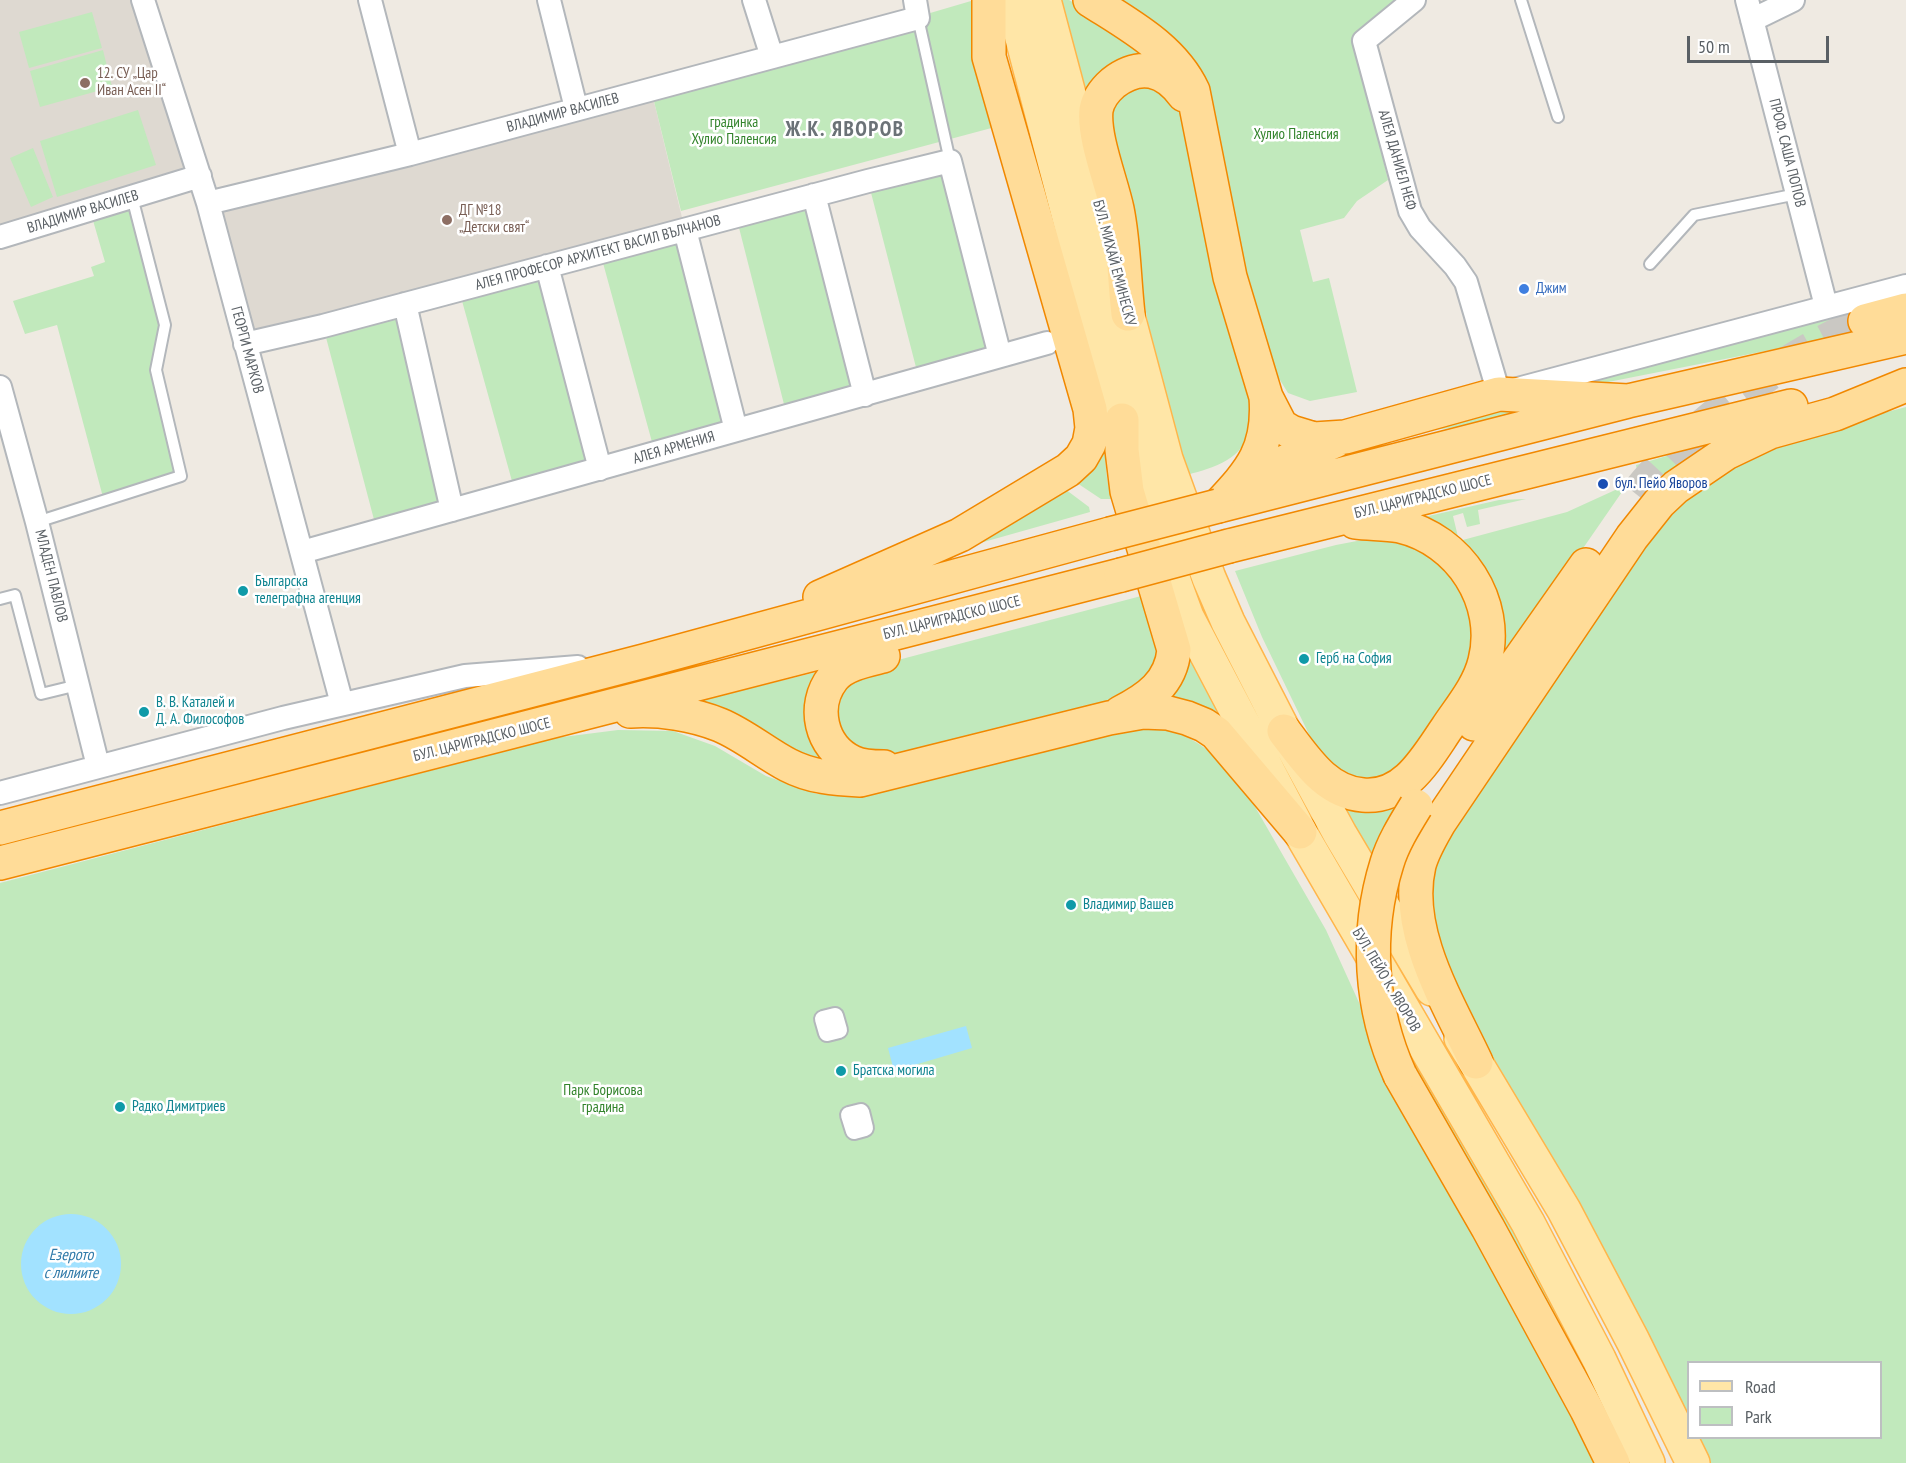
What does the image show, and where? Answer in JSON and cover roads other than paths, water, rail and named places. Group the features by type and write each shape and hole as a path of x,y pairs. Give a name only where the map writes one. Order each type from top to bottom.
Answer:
{"highway":[{"path":"728,639 960,535 1068,470 1081,458 1089,444 1092,428 1090,409 989,57 989,0"},
{"path":"1090,0 1154,43 1185,73 1193,91 1230,277 1266,397 1281,426 1301,437 1314,440 1345,437"},
{"path":"1128,314 1117,210 1096,119 1099,101 1102,94 1118,80 1130,73 1149,70 1167,77 1175,84 1190,104 1201,129"},
{"path":"1864,321 1906,310"},
{"path":"0,828 728,639 1110,534 1399,458 1628,401 1906,337"},
{"name":"БУЛ. ЦАРИГРАДСКО ШОСЕ","path":"0,863 1329,520 1906,378"},
{"path":"1476,1062 1430,963 1418,922 1416,894 1419,865 1439,823 1632,537 1659,503 1676,487 1726,453 1770,432 1835,414 1906,385"},
{"path":"1244,479 1345,437 1499,394 1628,401"},
{"path":"1218,506 1244,479 1256,461 1263,444 1268,417 1266,397"},
{"path":"1109,718 1143,702 1162,683 1173,660 1174,650 1127,491 1122,450 1122,420"},
{"path":"1613,1463 1587,1410 1400,1075 1388,1048 1379,1017 1373,948 1379,898 1387,862 1416,806 1636,494"},
{"path":"1284,731 1317,773 1336,787 1362,795 1376,795 1405,782 1419,769 1475,686 1485,662 1488,618 1483,598 1463,566 1450,552 1422,534 1400,526 1329,520"},
{"path":"916,766 872,767 854,763 841,755 831,746 821,721 821,703 832,678 841,671 854,664 898,651 975,611"},
{"path":"580,715 633,710 697,718 721,726 790,766 828,778 860,780 1109,718 1143,712 1168,713 1188,718 1216,733 1249,769 1300,832"}],"main road":[{"path":"1011,0 1122,420"},
{"name":"БУЛ. МИХАЙ ЕМИНЕСКУ","path":"1044,0 1166,459 1188,525 1228,622 1284,731"},
{"name":"БУЛ. ПЕЙО К. ЯВОРОВ","path":"1122,420 1187,617 1300,832 1528,1223 1599,1359 1648,1463"},
{"path":"1284,731 1340,834 1564,1210 1633,1341 1693,1463"}],"street":[{"name":"ГЕОРГИ МАРКОВ","path":"143,0 208,203 342,704"},
{"path":"370,0 410,154"},
{"path":"549,0 576,108"},
{"path":"754,0 772,57"},
{"name":"АЛЕЯ ДАНИЕЛ НЕФ","path":"1414,0 1364,41 1410,211 1420,228 1455,266 1466,282 1499,394"},
{"path":"1750,10 1793,0"},
{"name":"ВЛАДИМИР ВАСИЛЕВ","path":"208,203 410,154 772,57 916,9"},
{"name":"ПРОФ. САША ПОПОВ","path":"1750,10 1826,306"},
{"path":"950,161 1000,356"},
{"name":"АЛЕЯ ПРОФЕСОР АРХИТЕКТ ВАСИЛ ВЪЛЧАНОВ","path":"245,344 950,161"},
{"name":"ВЛАДИМИР ВАСИЛЕВ","path":"0,237 200,176"},
{"path":"814,195 865,395"},
{"path":"685,230 736,430"},
{"path":"547,266 600,469"},
{"path":"1499,394 1906,286"},
{"path":"405,304 452,510"},
{"name":"АЛЕЯ АРМЕНИЯ","path":"302,552 1047,343"},
{"name":"МЛАДЕН ПАВЛОВ","path":"0,387 37,522 98,766"},
{"path":"0,793 342,704 465,676 644,661"}],"lane":[{"path":"1521,0 1558,117"},
{"path":"916,9 950,161"},
{"path":"1650,264 1694,215 1797,195"},
{"path":"37,522 181,476 156,370 165,325 132,197"},
{"path":"0,599 15,595 41,694 78,685"}],"water":[{"path":"966,1026 972,1048 894,1071 888,1048"},
{"name":"Езерото с лилиите","path":"71,1214 90,1218 106,1229 117,1245 121,1264 117,1283 106,1299 90,1310 71,1314 52,1310 36,1299 25,1283 21,1264 25,1245 36,1229 52,1218"}],"tunnel":[{"path":"1636,494 1684,442 1740,395 1770,373 1802,354 1865,321"}],"place":[{"name":"12. СУ „Цар Иван Асен II“","path":"85,83"},
{"name":"ДГ №18 „Детски свят“","path":"447,220"},
{"name":"Джим","path":"1524,289"},
{"name":"бул. Пейо Яворов","path":"1603,484"},
{"name":"Българска телеграфна агенция","path":"243,591"},
{"name":"Герб на София","path":"1304,659"},
{"name":"В. В. Каталей и Д. А. Философов","path":"144,712"},
{"name":"Владимир Вашев","path":"1071,905"},
{"name":"Братска могила","path":"841,1071"},
{"name":"Радко Димитриев","path":"120,1107"}],"district":[{"name":"Ж.К. ЯВОРОВ","path":"845,130"}],"park label":[{"name":"градинка Хулио Паленсия","path":"734,132"},
{"name":"Хулио Паленсия","path":"1296,135"},
{"name":"Парк Борисова градина","path":"603,1100"}]}
